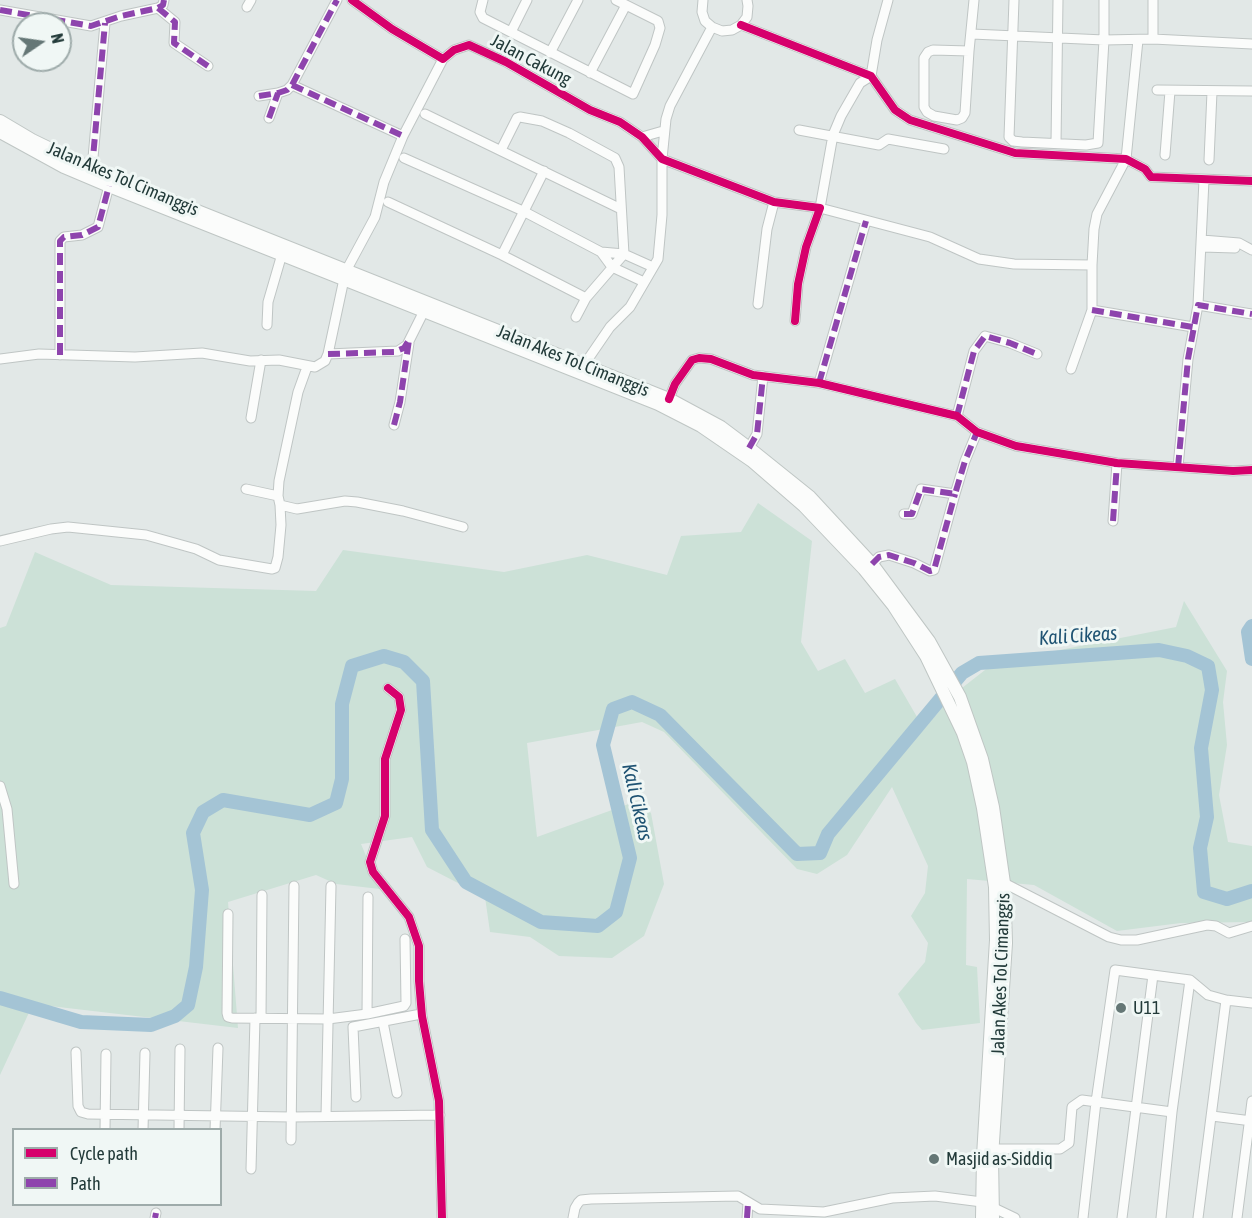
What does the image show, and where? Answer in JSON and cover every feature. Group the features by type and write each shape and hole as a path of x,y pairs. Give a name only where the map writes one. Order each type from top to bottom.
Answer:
{"main road":[{"name":"Jalan Akes Tol Cimanggis","path":"0,121 66,163 92,169 346,274 669,399 721,427 804,506 864,569 931,654 960,697 982,759 993,807 1004,883 1006,943 989,1154"},
{"name":"Jalan Akes Tol Cimanggis","path":"0,132 109,186 282,254 346,274 424,311 658,404 753,455 810,498 872,564 914,619 931,654 973,762 983,808 995,887 996,940 989,1154"},
{"path":"982,1218 989,1209 989,1154"}],"street":[{"path":"0,10 91,26 121,16 158,8 163,5 164,0"},
{"path":"259,96 278,93 292,85 337,0"},
{"path":"0,359 33,355 135,357 202,353 290,362 307,367 319,366 325,361 346,274 375,217 384,182 403,136 443,58 392,29 352,0"},
{"path":"483,0 480,12 483,18 633,94 655,45 660,28 658,21 616,0"},
{"path":"512,32 526,0"},
{"path":"550,53 578,0"},
{"path":"703,0 702,12 705,21 722,31 732,30 741,25 747,16 747,0"},
{"path":"795,321 798,284 806,247 820,208 834,135 841,116 860,83 870,76 888,0"},
{"path":"969,51 933,50 926,55 923,63 924,107 927,112 957,120 965,113 974,0"},
{"path":"1014,0 1009,137 1013,141 1022,142 1086,145 1098,143 1104,0"},
{"path":"1056,143 1058,0"},
{"path":"1153,0 1153,39"},
{"path":"590,73 626,5"},
{"path":"158,8 175,22 174,43 208,66"},
{"path":"92,169 105,23"},
{"path":"741,25 870,76 895,110 909,120 1015,153 1126,159 1145,169 1151,177 1252,180"},
{"path":"584,365 610,327 630,307 658,259 662,215 663,131 670,106 712,27"},
{"path":"972,34 1252,44"},
{"path":"1071,369 1092,310 1092,265 1097,214 1126,159 1138,40"},
{"name":"Jalan Cakung","path":"443,58 454,50 469,45 506,62 590,110 620,122 642,137 662,159"},
{"path":"292,85 403,136"},
{"path":"1157,90 1252,91"},
{"path":"1165,155 1170,90"},
{"path":"1209,160 1212,92"},
{"path":"269,118 278,93"},
{"path":"425,114 621,209"},
{"path":"501,150 517,118 520,117 542,121 615,158 619,167 624,254 586,298 576,317"},
{"path":"799,130 879,145 888,139 944,149"},
{"path":"642,137 663,131"},
{"path":"404,158 523,211 600,252 624,254 652,267"},
{"path":"662,159 774,202 820,208 930,237 979,259 1014,264 1092,265"},
{"path":"502,255 544,171"},
{"path":"1178,467 1193,327 1198,305 1204,180"},
{"path":"60,355 60,241 64,237 82,235 98,227 109,186"},
{"path":"388,202 502,255 586,298"},
{"path":"758,304 767,229 774,202"},
{"path":"819,384 866,221"},
{"path":"1202,244 1239,243 1252,250"},
{"path":"1202,244 1235,248"},
{"path":"600,252 612,267 644,282"},
{"path":"267,325 268,302 282,254"},
{"path":"1198,305 1252,314"},
{"path":"1092,310 1193,327"},
{"path":"328,354 394,352 404,348 424,311"},
{"path":"957,416 974,351 984,336 1037,354"},
{"path":"394,425 400,402 409,340"},
{"path":"669,399 675,384 692,360 711,359 753,375 819,384 957,416 977,432 1016,446 1117,464 1233,471 1252,470"},
{"path":"251,418 261,360"},
{"path":"0,541 68,527 146,535 196,549 219,560 272,569 277,565 282,525 279,501 282,465 298,392 307,367"},
{"path":"753,455 763,376"},
{"path":"872,564 879,557 889,555 930,571 934,570 965,461 977,432"},
{"path":"1113,521 1117,464"},
{"path":"246,489 297,509 345,501 357,502 463,527"},
{"path":"904,514 912,514 921,489 955,494"},
{"path":"388,688 399,697 401,710 385,759 385,816 370,862 373,872 409,917 419,946 422,1014 439,1101 442,1218"},
{"path":"0,786 7,809 14,884"},
{"path":"1004,883 1108,937 1121,940 1137,940 1208,925 1216,926 1229,933 1252,926"},
{"path":"291,1140 294,886"},
{"path":"326,1116 331,886"},
{"path":"251,1169 262,895"},
{"path":"367,1014 368,897"},
{"path":"228,914 227,1013 228,1017 232,1018 328,1019 367,1014 406,1005 405,939"},
{"path":"1083,1218 1096,1102 1115,970 1190,980 1208,995 1252,1003"},
{"path":"1122,1218 1134,1107 1153,975"},
{"path":"1161,1218 1172,1112 1190,980"},
{"path":"1198,1218 1226,1000"},
{"path":"356,1097 353,1028 422,1014"},
{"path":"383,1022 397,1094"},
{"path":"215,1128 218,1048"},
{"path":"179,1128 180,1049"},
{"path":"76,1052 78,1106 81,1112 88,1114 440,1115"},
{"path":"143,1128 145,1053"},
{"path":"105,1128 106,1054"},
{"path":"989,1154 1060,1149 1069,1143 1072,1107 1082,1100 1172,1112"},
{"path":"1237,1218 1252,1101"},
{"path":"1212,1116 1251,1121"},
{"path":"573,1218 578,1203 581,1200 591,1199 738,1196 760,1209 824,1212 892,1198 935,1196 1015,1218"},
{"path":"747,1218 748,1203"}],"green space":[{"path":"758,503 812,541 801,642 818,671 845,659 865,693 895,679 924,729 953,695 994,663 1176,627 1184,601 1227,671 1223,702 1227,745 1219,795 1228,842 1252,846 1252,922 1181,923 1117,931 1034,885 967,879 966,965 977,967 980,1023 922,1030 898,994 925,962 928,943 911,916 925,893 928,866 892,787 847,855 817,874 797,869 664,732 642,722 527,743 537,837 637,801 651,813 664,884 644,936 612,958 559,956 530,937 490,932 485,897 427,867 412,837 361,844 380,889 336,884 316,875 228,902 238,1028 33,1004 0,1075 0,628 6,626 35,552 111,585 316,591 343,550 504,572 587,555 667,575 681,536 741,532"}],"waterway":[{"name":"Kali Cikeas","path":"1252,626 1248,632 1252,659"},
{"name":"Kali Cikeas","path":"0,998 81,1022 151,1025 175,1016 188,1005 196,967 202,890 193,833 203,812 223,800 310,815 336,803 342,779 342,704 352,666 384,656 404,662 423,681 432,830 466,882 541,922 598,926 616,912 630,858 603,745 613,709 632,702 660,715 797,854 820,853 828,834 962,673 979,663 1159,650 1187,656 1208,666 1212,690 1201,748 1207,817 1200,848 1204,892 1227,899 1252,891"}],"marked path":[{"path":"0,10 91,26 121,16 158,8 163,5 164,0"},
{"path":"259,96 278,93 287,90 292,85 337,0"},
{"path":"158,8 175,22 174,43 208,66"},
{"path":"92,169 105,23"},
{"path":"292,85 403,136"},
{"path":"269,118 278,93"},
{"path":"60,355 60,241 64,237 82,235 98,227 109,186"},
{"path":"819,383 866,221"},
{"path":"1178,467 1188,359 1198,305 1252,314"},
{"path":"1092,310 1193,327"},
{"path":"957,416 974,351 985,336 1037,354"},
{"path":"328,354 394,352 404,348 409,340"},
{"path":"394,425 400,402 409,340"},
{"path":"749,448 757,434 763,376"},
{"path":"904,514 912,514 921,489 955,494 977,432"},
{"path":"1113,521 1117,463"},
{"path":"872,564 879,557 889,555 930,571 934,570 955,494"},
{"path":"747,1218 748,1203"},
{"path":"155,1218 156,1213"}],"cycle path":[{"path":"352,0 392,29 443,59 454,50 469,45 506,62 590,110 620,122 642,137 662,159 774,202 820,208 806,247 798,284 795,321"},
{"path":"741,25 871,76 895,110 910,120 1015,153 1126,159 1145,169 1151,177 1252,181"},
{"path":"669,399 675,384 692,360 711,359 753,375 819,383 957,416 977,432 1016,446 1117,463 1233,471 1252,470"},
{"path":"388,688 399,697 401,710 385,759 385,816 370,862 373,872 409,917 419,946 422,1016 439,1101 442,1218"}],"place":[{"name":"U11","path":"1121,1008"},
{"name":"Masjid as-Siddiq","path":"934,1159"}]}
